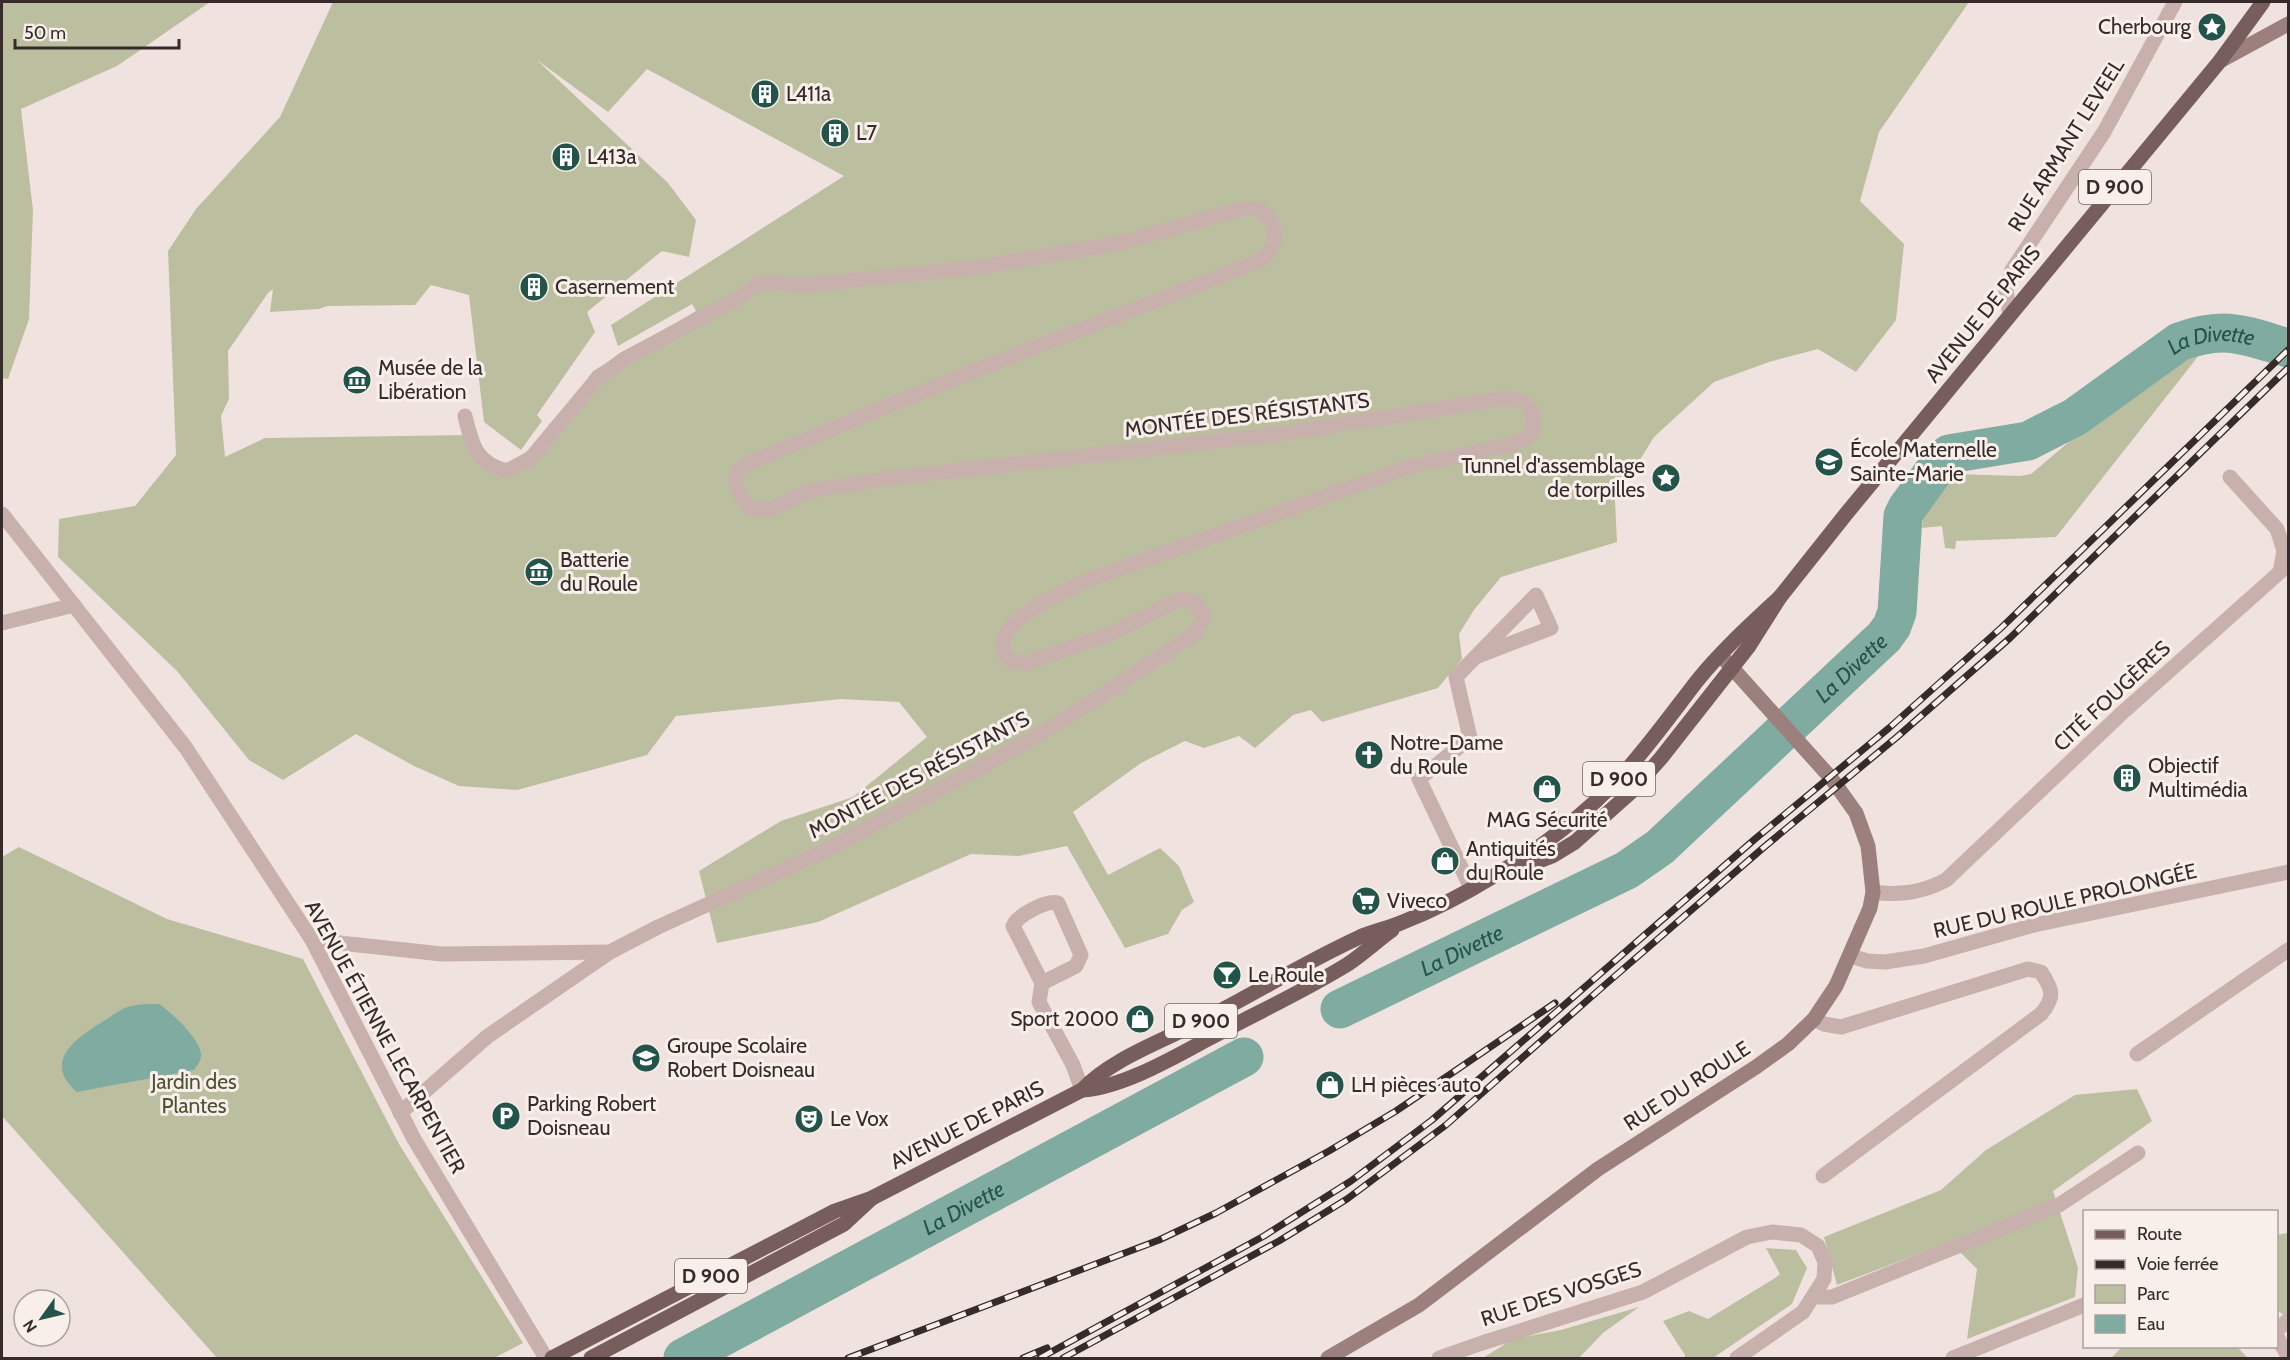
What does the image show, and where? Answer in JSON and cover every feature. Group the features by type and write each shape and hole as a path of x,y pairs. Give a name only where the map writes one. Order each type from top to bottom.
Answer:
{"main road":[{"name":"AVENUE DE PARIS","path":"1492,877 1552,856 1575,842 1630,793 1661,758 1749,646 1780,597 2220,61 2263,2"},
{"name":"AVENUE DE PARIS","path":"552,1359 835,1211 872,1198 1082,1090 1094,1076 1322,956 1362,936 1404,922 1492,877 1556,834 1595,803 1624,773 1669,720 1697,681 1737,636 1780,597"},
{"name":"AVENUE DE PARIS","path":"591,1359 844,1224 872,1198"}],"street":[{"name":"RUE ARMANT LEVEEL","path":"2010,315 2006,291 2012,270 2104,132 2175,2"},
{"name":"D 900","path":"2220,61 2289,24"},
{"name":"MONTÉE DES RÉSISTANTS","path":"400,1113 488,1036 610,952 658,927 827,850 1013,750 1095,700 1196,633 1204,618 1196,603 1180,599 1112,633 1025,664 1013,662 1003,652 1003,639 1008,630 1038,605 1085,581 1412,466 1513,444 1526,438 1534,428 1534,415 1529,406 1521,399 1507,398 1280,434 891,478 809,491 772,509 759,510 749,507 740,495 735,481 737,472 746,464 979,369 1252,264 1266,256 1274,243 1274,232 1270,219 1258,209 1245,208 1125,242 981,267 798,286 778,282 760,283 740,297 624,358 596,380 531,458 507,471 490,467 479,455 465,416"},
{"name":"CITÉ FOUGÈRES","path":"1873,892 1888,895 1916,891 1930,888 1946,880 2122,713 2280,572 2284,551 2277,529 2230,477"},
{"name":"AVENUE ÉTIENNE LECARPENTIER","path":"2,514 186,748 312,940 419,1148 546,1359"},
{"path":"1471,888 1419,779 1470,738 1456,677 1536,595 1551,628 1478,656"},
{"path":"2,623 74,605"},
{"path":"1721,655 1732,667"},
{"name":"RUE DU ROULE","path":"1328,1359 1419,1305 1598,1169 1756,1067 1801,1034 1836,986 1870,908 1873,892 1868,846 1856,813 1831,778 1732,667"},
{"name":"RUE DU ROULE PROLONGÉE","path":"1851,956 1868,961 1885,962 1924,956 2034,925 2289,872"},
{"path":"1042,983 1076,966 1081,956 1058,903 1051,901 1016,918 1012,926 1042,983 1040,1002 1082,1090"},
{"path":"312,940 442,954 610,952"},
{"path":"2137,1054 2289,950"},
{"path":"1814,1019 1824,1024 1841,1027 2028,969 2041,972 2051,991 2049,1003 2041,1014 1823,1176"},
{"path":"1814,1297 1832,1297 2059,1205 2138,1153"},
{"name":"RUE DES VOSGES","path":"1439,1359 1643,1292 1747,1237 1772,1232 1801,1235 1818,1246 1825,1262 1824,1279 1803,1312 1737,1359"},
{"path":"1953,1359 2083,1306"},
{"path":"2278,1332 2289,1320"},
{"path":"2278,1335 2289,1356"}],"green space":[{"path":"2,2 210,2 117,66 21,109 33,210 29,319 8,379 2,378"},
{"path":"333,2 1969,2 1879,132 1860,201 1904,244 1896,320 1856,372 1818,349 1769,362 1714,382 1654,437 1615,500 1617,542 1501,577 1474,610 1459,634 1462,659 1438,688 1322,722 1311,710 1293,715 1255,748 1239,736 1204,748 1185,741 1141,763 1073,812 1108,875 1160,848 1179,866 1194,902 1182,910 1168,934 1125,948 1067,846 1019,856 971,854 818,922 717,943 699,871 781,821 853,797 927,737 899,702 841,699 676,716 647,755 517,790 459,786 414,766 356,734 283,780 249,760 177,671 58,557 59,519 135,506 176,455 168,251 196,209 280,117","holes":["537,60 608,112 647,69 844,176 611,325 618,346 692,304 696,311 593,371 531,458 490,467 470,435 265,438 225,457 221,416 229,399 228,351 268,293 273,289 270,312 319,309 327,306 415,305 431,285 469,295 484,422 521,450 542,421 537,415 595,332 587,312 662,251 689,257 696,220 668,183"]},
{"path":"2199,342 2206,342 2196,359 2056,537 1956,541 1955,549 1945,548 1942,526 1922,528 1925,511 1931,497 1947,479 1955,474 2020,476 2031,474 2176,351"},
{"name":"Jardin des Plantes","path":"19,847 167,919 303,959 399,1144 523,1343 494,1358 217,1358 2,1116 2,857"},
{"path":"2137,1089 2152,1121 2053,1191 2078,1268 2075,1297 1967,1339 1977,1269 1950,1242 1837,1285 1824,1237 1941,1190 1986,1150 2075,1095"},
{"path":"2288,1233 2288,1318 2278,1311 2278,1235"},
{"path":"1766,1248 1796,1250 1807,1268 1792,1304 1713,1358 1685,1358 1663,1321 1689,1311 1708,1319 1775,1278 1780,1274"},
{"path":"1639,1307 1603,1333 1579,1358 1483,1358 1513,1339 1561,1330"},
{"path":"2121,1348 2238,1348 2248,1358 2111,1358"}],"water":[{"path":"159,1004 178,1020 197,1043 201,1057 194,1070 77,1092 62,1071 62,1061 73,1044 124,1009 138,1005"}],"waterway":[{"name":"La Divette","path":"1340,1009 1627,870 1660,847 1884,637 1892,626 1897,612 1903,516 1942,460 1949,454 2028,441 2075,417 2179,342 2222,333 2246,336 2288,348"},
{"name":"La Divette","path":"683,1358 1244,1057"}],"railway":[{"path":"1040,1358 1264,1236 1351,1181 1432,1120 1755,839 1889,728 2001,628 2288,350"},
{"path":"1063,1358 1279,1241 1347,1199 1446,1125 1763,848 1897,737 2010,638 2288,368"},
{"path":"848,1358 1159,1240 1216,1213 1396,1111 1555,1003"},
{"path":"1023,1358 1047,1348"}],"place":[{"name":"Cherbourg","path":"2212,27"},
{"name":"L411a","path":"765,94"},
{"name":"L7","path":"835,133"},
{"name":"L413a","path":"566,157"},
{"name":"Casernement","path":"534,287"},
{"name":"Musée de la Libération","path":"357,380"},
{"name":"École Maternelle Sainte-Marie","path":"1829,462"},
{"name":"Tunnel d'assemblage de torpilles","path":"1666,478"},
{"name":"Batterie du Roule","path":"539,572"},
{"name":"Notre-Dame du Roule","path":"1369,755"},
{"name":"Objectif Multimédia","path":"2127,778"},
{"name":"MAG Sécurité","path":"1547,789"},
{"name":"Antiquités du Roule","path":"1445,861"},
{"name":"Viveco","path":"1366,901"},
{"name":"Le Roule","path":"1227,975"},
{"name":"Sport 2000","path":"1140,1019"},
{"name":"Groupe Scolaire Robert Doisneau","path":"646,1058"},
{"name":"LH pièces auto","path":"1330,1085"},
{"name":"Parking Robert Doisneau","path":"506,1116"},
{"name":"Le Vox","path":"809,1119"}]}
